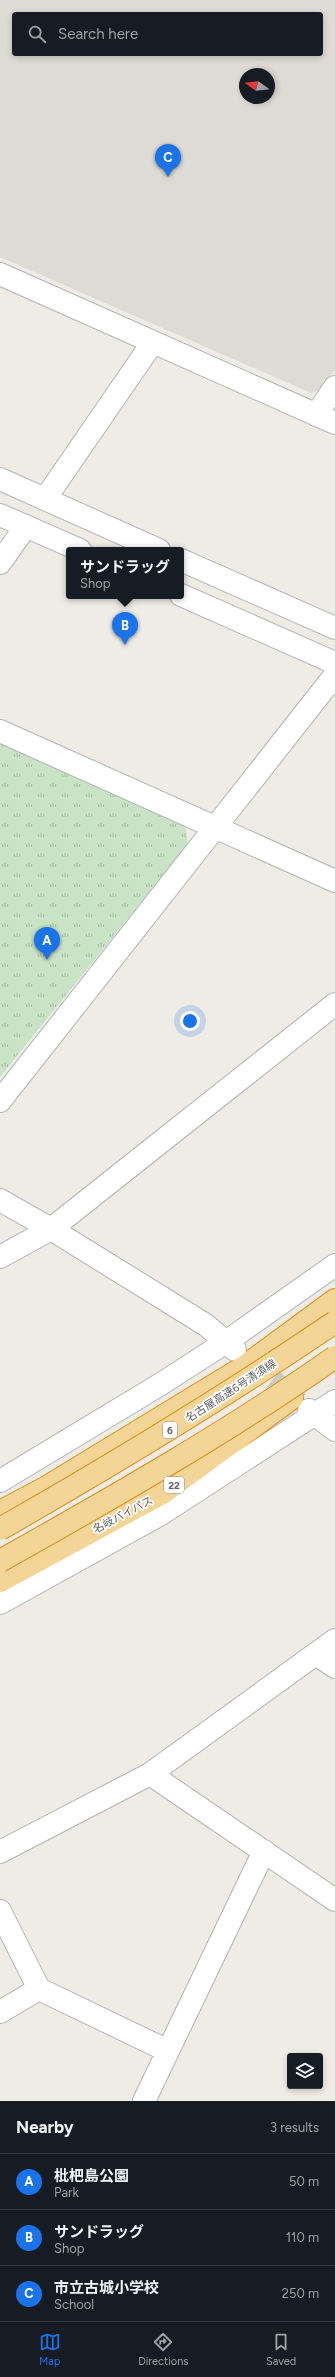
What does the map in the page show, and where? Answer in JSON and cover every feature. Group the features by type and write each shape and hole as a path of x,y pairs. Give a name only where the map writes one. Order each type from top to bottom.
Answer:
{"highway":[{"path":"0,1512 47,1487 244,1367 335,1300"},
{"name":"名古屋高速6号清須線","path":"0,1530 124,1458 256,1375 335,1322"},
{"path":"0,1561 145,1479 278,1398 335,1357"},
{"name":"名岐バイパス","path":"0,1581 164,1492 335,1367"}],"street":[{"path":"0,274 326,419 335,387"},
{"path":"45,499 153,342"},
{"path":"0,479 152,547"},
{"path":"0,515 73,547"},
{"path":"0,563 26,526"},
{"path":"184,561 335,628"},
{"path":"184,596 335,663"},
{"path":"0,1101 335,675"},
{"path":"0,731 335,881"},
{"path":"0,1257 51,1229 335,1004"},
{"path":"0,1200 51,1229 206,1325 230,1346"},
{"path":"0,1481 230,1346 335,1264"},
{"path":"0,1604 161,1514 312,1413 335,1401"},
{"path":"312,1413 335,1430"},
{"path":"0,1852 150,1774 335,1640"},
{"path":"316,1654 335,1667"},
{"path":"150,1774 335,1900"},
{"path":"144,2101 264,1852"},
{"path":"0,1911 39,1989 168,2051"},
{"path":"0,2012 39,1989"}],"shaded area":[{"path":"0,0 335,0 335,369 320,390 311,393 0,257"}],"green space":[{"path":"0,744 185,826 188,844 0,1077"}],"tunnel":[{"path":"247,1359 299,1402"}],"place":[{"name":"市立古城小学校","path":"168,177"},
{"name":"サンドラッグ","path":"125,645"},
{"name":"枇杷島公園","path":"47,960"}]}
